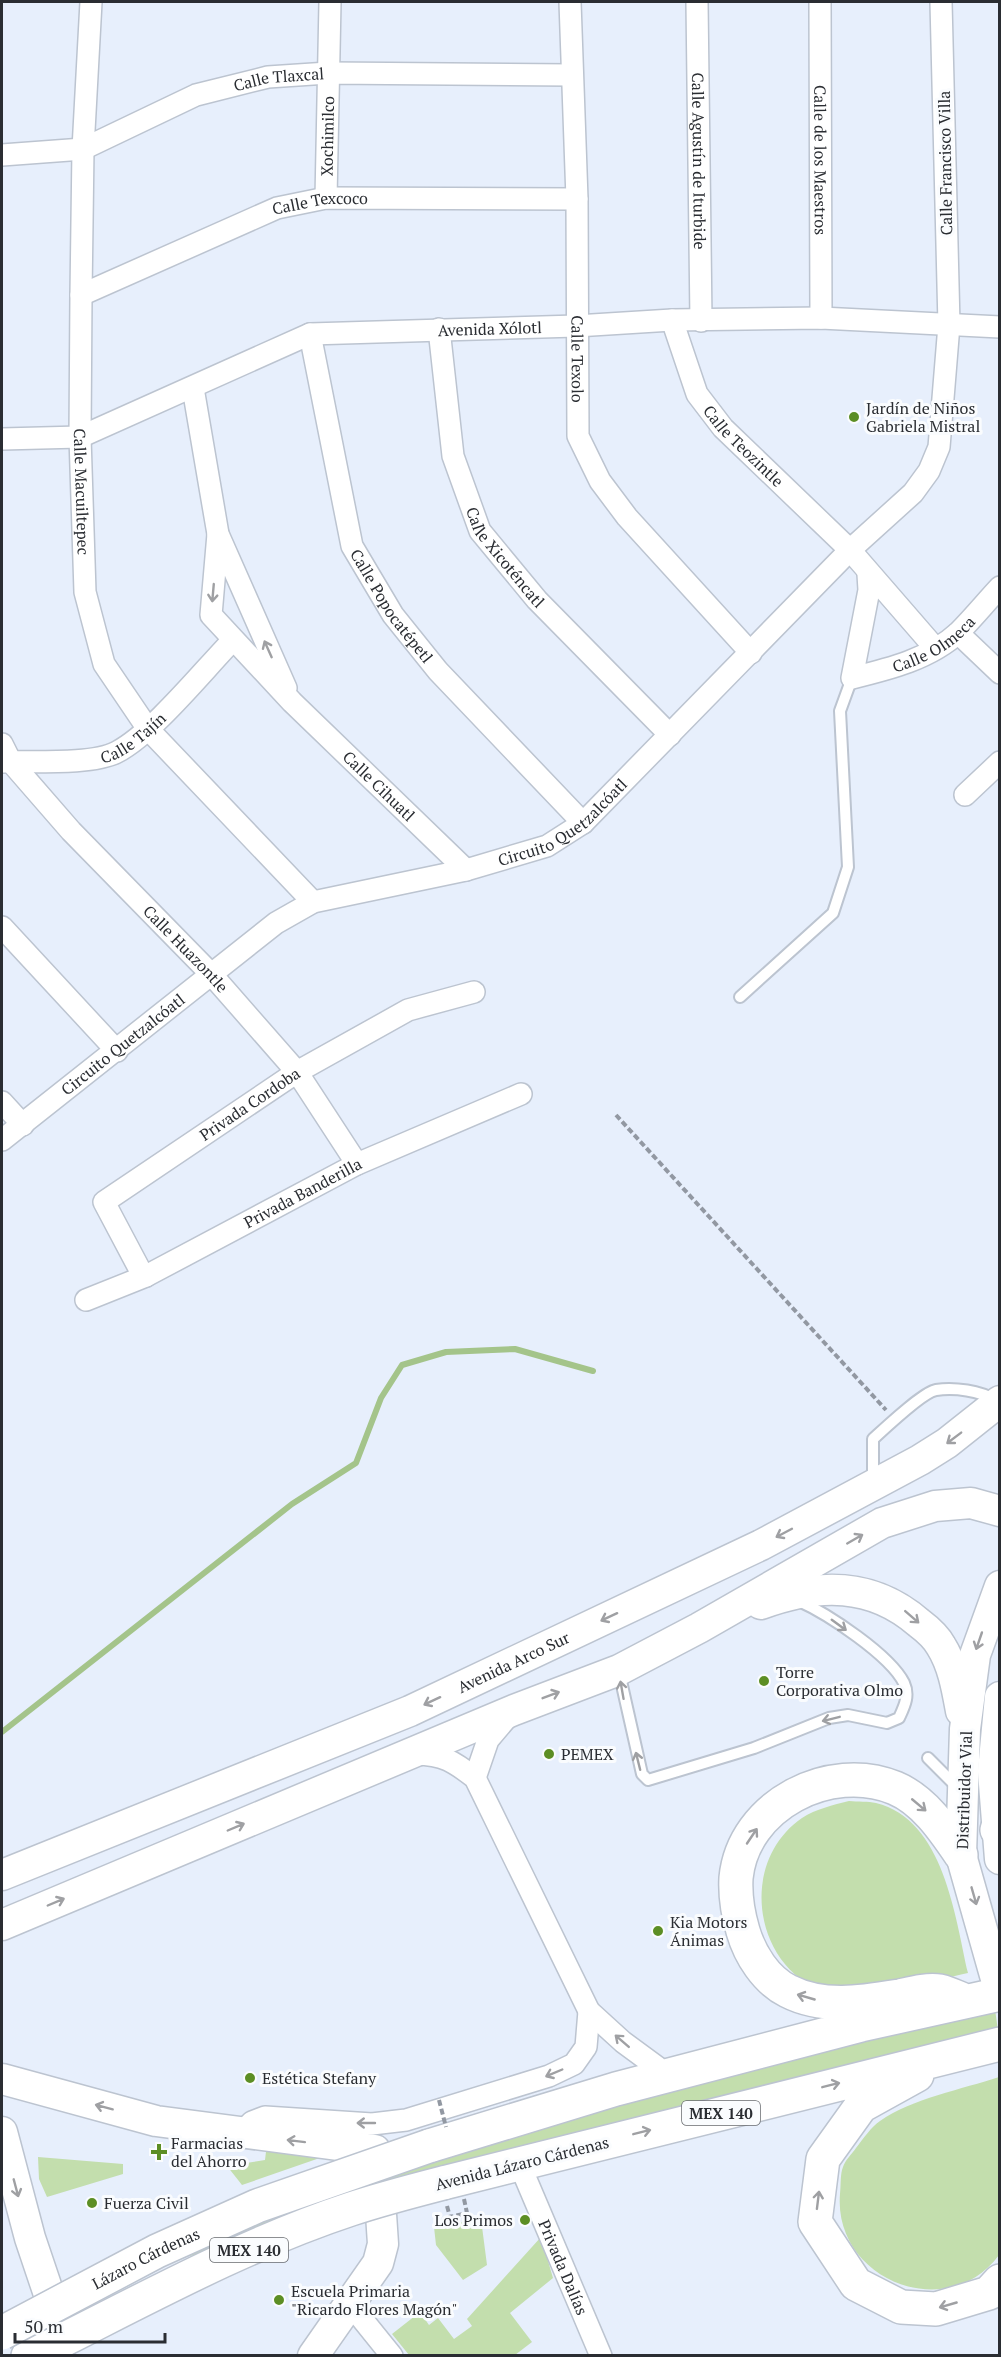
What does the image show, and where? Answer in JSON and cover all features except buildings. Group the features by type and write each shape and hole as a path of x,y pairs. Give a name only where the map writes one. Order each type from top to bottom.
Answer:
{"highway":[{"path":"956,1997 928,1991 851,2002 827,2003 788,1991 769,1977 748,1948 737,1909 736,1876 746,1845 767,1814 801,1790 835,1781 868,1780 896,1788 939,1823 962,1855"},
{"name":"MEX 140","path":"956,1997 999,1993"},
{"name":"Lázaro Cárdenas","path":"2,2333 157,2251 257,2206 429,2146 616,2089 861,2025 956,1997"},
{"name":"Avenida Lázaro Cárdenas","path":"73,2346 196,2273 283,2235 350,2210 443,2183 999,2044"},
{"path":"959,2053 861,2106 823,2159 815,2222 856,2284 901,2307 936,2309 989,2293 999,2281"},
{"name":"MEX 140","path":"28,2355 73,2346"}],"main road":[{"name":"Avenida Arco Sur","path":"12,1870 410,1711 761,1545 873,1486 947,1443 999,1401"},
{"path":"2,1924 514,1710 619,1670 699,1628 882,1523 935,1506 971,1503 999,1511"},
{"name":"Distribuidor Vial","path":"999,1587 975,1655 965,1729 962,1855 991,1956 999,1993"},
{"path":"699,1628 788,1596 840,1589 874,1595 899,1606 941,1644 954,1678 965,1729"},
{"path":"999,1696 993,1771 999,1836"},
{"path":"2,1924 12,1870"},
{"path":"2,2318 209,2211 318,2167 565,2091 657,2067 956,1997"},
{"path":"2,2079 156,2121 375,2150"},
{"path":"2,2132 60,2287 73,2346 234,2267 339,2225 580,2161 609,2141"},
{"path":"313,2355 378,2263 384,2232 381,2214"},
{"path":"2,2323 25,2343 28,2355"}],"street":[{"name":"Calle Macuiltepec","path":"91,2 83,149 81,295 80,438 85,592 104,664 147,729 313,902"},
{"name":"Xochimilco","path":"326,198 330,2"},
{"name":"Calle Texolo","path":"570,2 577,199 578,436 600,481 627,517 751,653"},
{"name":"Calle Agustín de Iturbide","path":"697,2 701,321"},
{"name":"Calle de los Maestros","path":"820,2 821,318"},
{"name":"Calle Francisco Villa","path":"941,2 949,325"},
{"name":"Calle Tlaxcal","path":"2,155 83,149 196,95 268,77 328,73 571,75"},
{"name":"Calle Texcoco","path":"81,295 277,208 326,198 577,199"},
{"name":"Avenida Xólotl","path":"2,439 80,438 310,334 576,326 672,320 821,318 999,327"},
{"name":"Calle Teozintle","path":"672,320 697,393 723,428 850,550 935,648"},
{"name":"Circuito Quetzalcóatl","path":"2,1140 276,923 313,902 466,870 547,846 583,823 850,550 913,493 929,471 939,447 949,325"},
{"name":"Calle Xicoténcatl","path":"439,329 453,456 480,531 537,600 670,735"},
{"name":"Calle Popocatépetl","path":"310,334 351,546 393,615 438,671 583,823"},
{"name":"Calle Cihuatl","path":"193,388 218,534 292,702"},
{"name":"Calle Cihuatl","path":"218,534 211,615 232,641 292,702 466,870"},
{"path":"852,678 869,590 868,573"},
{"name":"Calle Olmeca","path":"852,678 901,665 935,648 958,633 999,587"},
{"path":"958,633 999,673"},
{"name":"Calle Tajín","path":"5,756 69,761 116,753 147,729 232,641"},
{"name":"Calle Huazontle","path":"5,756 71,831 212,975 297,1072 357,1164"},
{"path":"965,795 999,762"},
{"path":"2,927 117,1051"},
{"name":"Privada Cordoba","path":"143,1273 104,1203 297,1072 408,1010 474,992"},
{"name":"Privada Banderilla","path":"86,1300 357,1164 521,1094"},
{"path":"2,1102 23,1125"},
{"path":"475,1778 488,1740 514,1710"},
{"path":"412,1754 440,1755 475,1778 589,2011 623,2042 657,2067"},
{"path":"242,2132 252,2122 265,2117 372,2124 406,2120 549,2076 574,2064 586,2047 589,2011"},
{"name":"Privada Dalías","path":"525,2177 601,2355"},
{"path":"350,2304 392,2355"}],"lane":[{"path":"740,997 833,913 849,867 840,711 852,678"},
{"path":"873,1486 873,1439 895,1419 934,1390 982,1392 999,1401"},
{"path":"619,1670 626,1710 642,1774 648,1780 754,1748 830,1718 848,1715 887,1723 899,1718 907,1700 904,1684 885,1659 813,1607 788,1596"},
{"path":"928,1758 963,1794"}],"path":[{"path":"616,1115 895,1419"},
{"path":"450,2217 467,2212"}],"green space":[{"path":"849,1801 876,1803 899,1813 917,1829 932,1849 951,1899 968,1973 876,1994 840,1995 825,1992 801,1979 782,1960 769,1938 762,1912 762,1886 768,1860 782,1837 802,1818"},
{"path":"994,2002 999,2038 388,2211 154,2264 355,2162"},
{"path":"999,2077 999,2255 977,2276 952,2287 924,2289 898,2283 874,2270 855,2250 843,2224 840,2194 841,2173 845,2162 873,2126 893,2113 938,2095"},
{"path":"268,2135 337,2152 242,2185 227,2166 265,2160"},
{"path":"38,2157 123,2164 123,2174 47,2197 39,2179"},
{"path":"481,2219 487,2265 463,2280 436,2245 434,2227"},
{"path":"541,2237 553,2278 510,2313 532,2342 515,2355 409,2355 392,2334 420,2312 429,2325 438,2318 454,2339 472,2326 467,2319"}],"waterway":[{"path":"2,1732 292,1504 356,1463 381,1398 402,1365 446,1352 515,1349 593,1371"}],"place":[{"name":"Jardín de Niños Gabriela Mistral","path":"854,417"},
{"name":"Torre Corporativa Olmo","path":"764,1681"},
{"name":"PEMEX","path":"549,1754"},
{"name":"Kia Motors Ánimas","path":"658,1931"},
{"name":"Estética Stefany","path":"250,2078"},
{"name":"Farmacias del Ahorro","path":"159,2152"},
{"name":"Fuerza Civil","path":"92,2203"},
{"name":"Los Primos","path":"525,2220"},
{"name":"Escuela Primaria \"Ricardo Flores Magón\"","path":"279,2300"}]}
